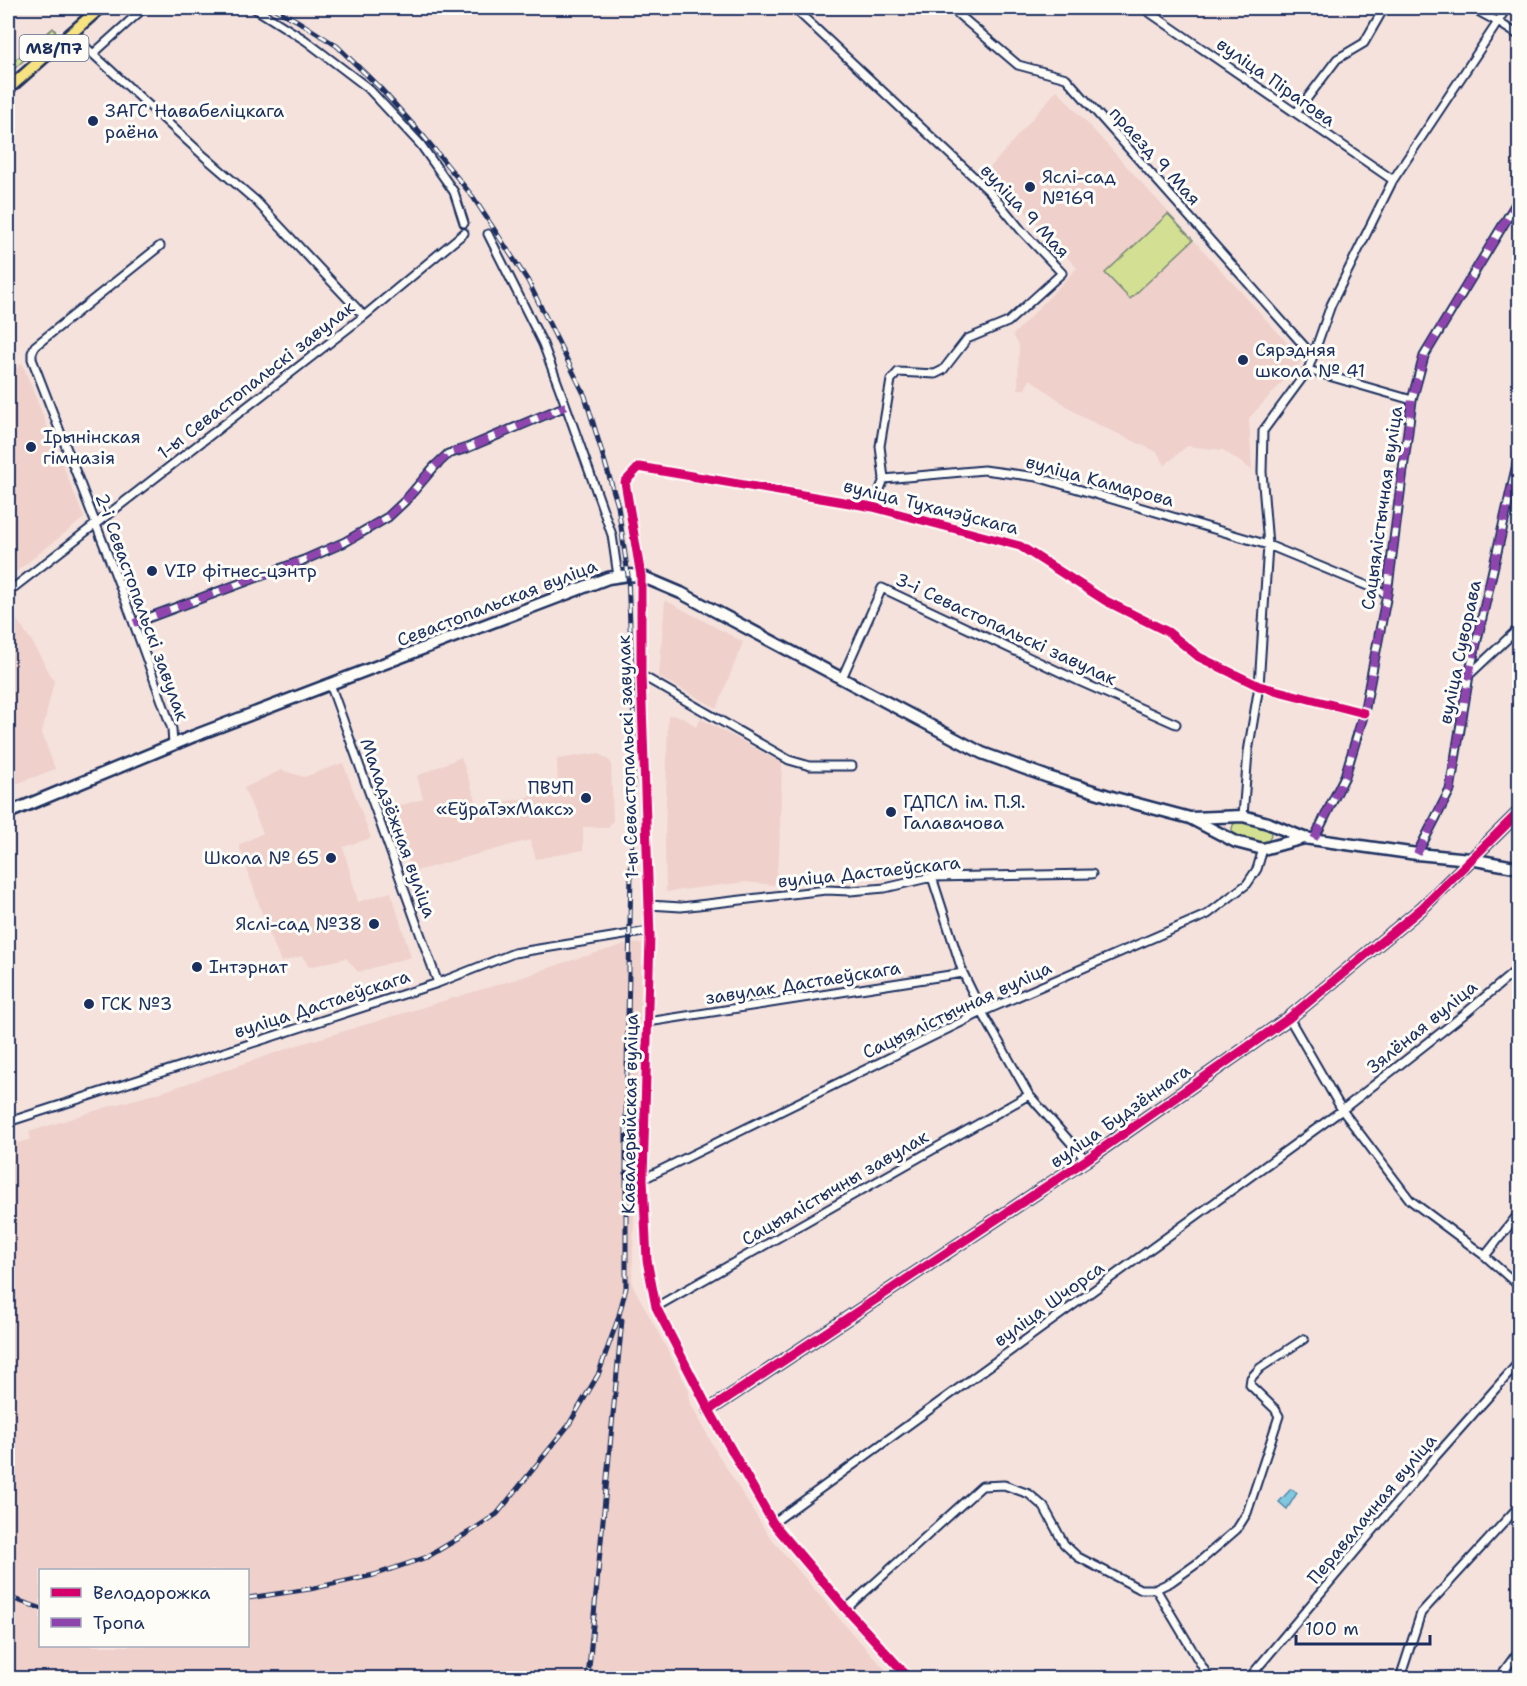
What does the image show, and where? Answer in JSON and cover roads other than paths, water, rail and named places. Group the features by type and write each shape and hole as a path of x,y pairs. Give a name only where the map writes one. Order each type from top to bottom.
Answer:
{"main road":[{"name":"М8/П7","path":"8,90 100,8"}],"street":[{"path":"93,54 144,8"},
{"path":"254,8 305,40 368,88 421,145 454,192 464,223"},
{"name":"вуліца 9 Мая","path":"794,8 990,192 1021,230 1062,273 1008,322 967,339 943,370 935,374 898,372 891,380 880,446 884,479 873,507"},
{"name":"праезд 9 Мая","path":"951,8 1018,65 1066,78 1313,356"},
{"name":"вуліца Пірагова","path":"1143,8 1393,180"},
{"path":"1296,113 1337,59 1364,42 1384,8"},
{"path":"1472,8 1520,36"},
{"path":"1236,842 1229,833 1229,828 1230,823 1240,816 1259,686 1268,545 1262,472 1263,431 1308,370 1331,305 1393,180 1506,8"},
{"path":"72,33 205,157 256,201 364,316"},
{"name":"Сацыялістычная вуліца","path":"1309,838 1345,776 1364,713 1387,594 1412,400 1424,356 1520,197"},
{"name":"1-ы Севастопальскі завулак","path":"8,592 364,316 464,232"},
{"path":"488,234 543,344 612,535 618,576"},
{"name":"2-і Севастопальскі завулак","path":"160,246 35,346 32,359 134,623 172,729 173,745"},
{"path":"1308,370 1412,400"},
{"path":"134,623 304,560 345,542 388,517 448,454 566,406"},
{"name":"вуліца Суворава","path":"1417,854 1450,790 1469,675 1520,451"},
{"name":"вуліца Тухачэўскага","path":"641,576 625,482 639,467 873,507 1020,546 1107,601 1168,632 1199,657 1259,686 1364,713"},
{"name":"вуліца Камарова","path":"884,479 984,470 1037,477 1268,545 1387,594"},
{"name":"Севастопальская вуліца","path":"8,813 330,684 608,578 628,575 641,576 681,592 982,753 1093,791 1190,818 1236,842 1263,849 1309,838"},
{"name":"1-ы Севастопальскі завулак","path":"641,576 641,675 650,934"},
{"name":"3-і Севастопальскі завулак","path":"842,678 882,588 1176,724"},
{"path":"1469,675 1520,627"},
{"path":"641,675 789,760 810,766 852,766"},
{"name":"Маладзёжная вуліца","path":"330,684 438,982"},
{"name":"вуліца Будзённага","path":"709,1410 1086,1160 1289,1018 1422,908 1520,811"},
{"name":"Севастопальская вуліца","path":"1190,818 1240,816 1268,823 1309,838 1417,854 1470,859 1520,868"},
{"path":"1263,849 1275,836 1275,832 1268,823"},
{"name":"Сацыялістычная вуліца","path":"643,1179 982,1012 1208,914 1247,885 1257,869 1263,849"},
{"name":"вуліца Дастаеўскага","path":"649,905 681,907 826,890 850,891 885,888 932,877 1092,874"},
{"path":"932,877 963,973 982,1012 1029,1095 1086,1160"},
{"name":"вуліца Дастаеўскага","path":"8,1122 438,982 514,953 650,934"},
{"name":"Кавалерыйская вуліца","path":"650,934 643,1179 647,1260 656,1307 709,1410 773,1523 846,1609 909,1678"},
{"name":"Зялёная вуліца","path":"1342,1110 1467,1012 1520,967"},
{"name":"завулак Дастаеўскага","path":"648,1022 963,973"},
{"path":"1289,1018 1342,1110 1410,1200 1485,1256 1520,1287"},
{"name":"Сацыялістычны завулак","path":"656,1307 1029,1095"},
{"name":"вуліца Шчорса","path":"773,1523 1342,1110"},
{"path":"1485,1256 1520,1212"},
{"path":"846,1609 982,1486 1004,1485 1029,1494 1044,1507 1064,1544 1078,1557 1140,1589 1156,1588 1171,1582 1199,1562 1237,1529 1247,1513 1279,1416 1275,1409 1250,1385 1251,1378 1260,1368 1304,1339"},
{"name":"Перавалачная вуліца","path":"1249,1678 1435,1457 1520,1361"},
{"path":"1400,1678 1421,1613 1520,1505"},
{"path":"1156,1588 1209,1678"},
{"path":"1499,1678 1520,1649"}],"water":[{"path":"1291,1489 1297,1493 1287,1509 1279,1502"}],"railway":[{"path":"249,1598 310,1589 374,1575 427,1557 497,1514 568,1426 598,1375 618,1319 626,1288 626,1118 634,726 628,575 618,506 585,396 528,281 473,197 381,89 337,46 273,8"},
{"path":"588,1678 622,1320"},
{"path":"8,1597 39,1608"}],"place":[{"name":"ЗАГС Навабеліцкага раёна","path":"93,121"},
{"name":"Яслі-сад №169","path":"1030,187"},
{"name":"Сярэдняя школа № 41","path":"1243,360"},
{"name":"Ірынінская гімназія","path":"31,447"},
{"name":"VIP фітнес-цэнтр","path":"152,571"},
{"name":"ПВУП «ЕўраТэхМакс»","path":"586,798"},
{"name":"ГДПСЛ ім. П.Я. Галавачова","path":"891,812"},
{"name":"Школа № 65","path":"331,858"},
{"name":"Яслі-сад №38","path":"374,924"},
{"name":"Інтэрнат","path":"197,967"},
{"name":"ГСК №3","path":"89,1004"}]}
